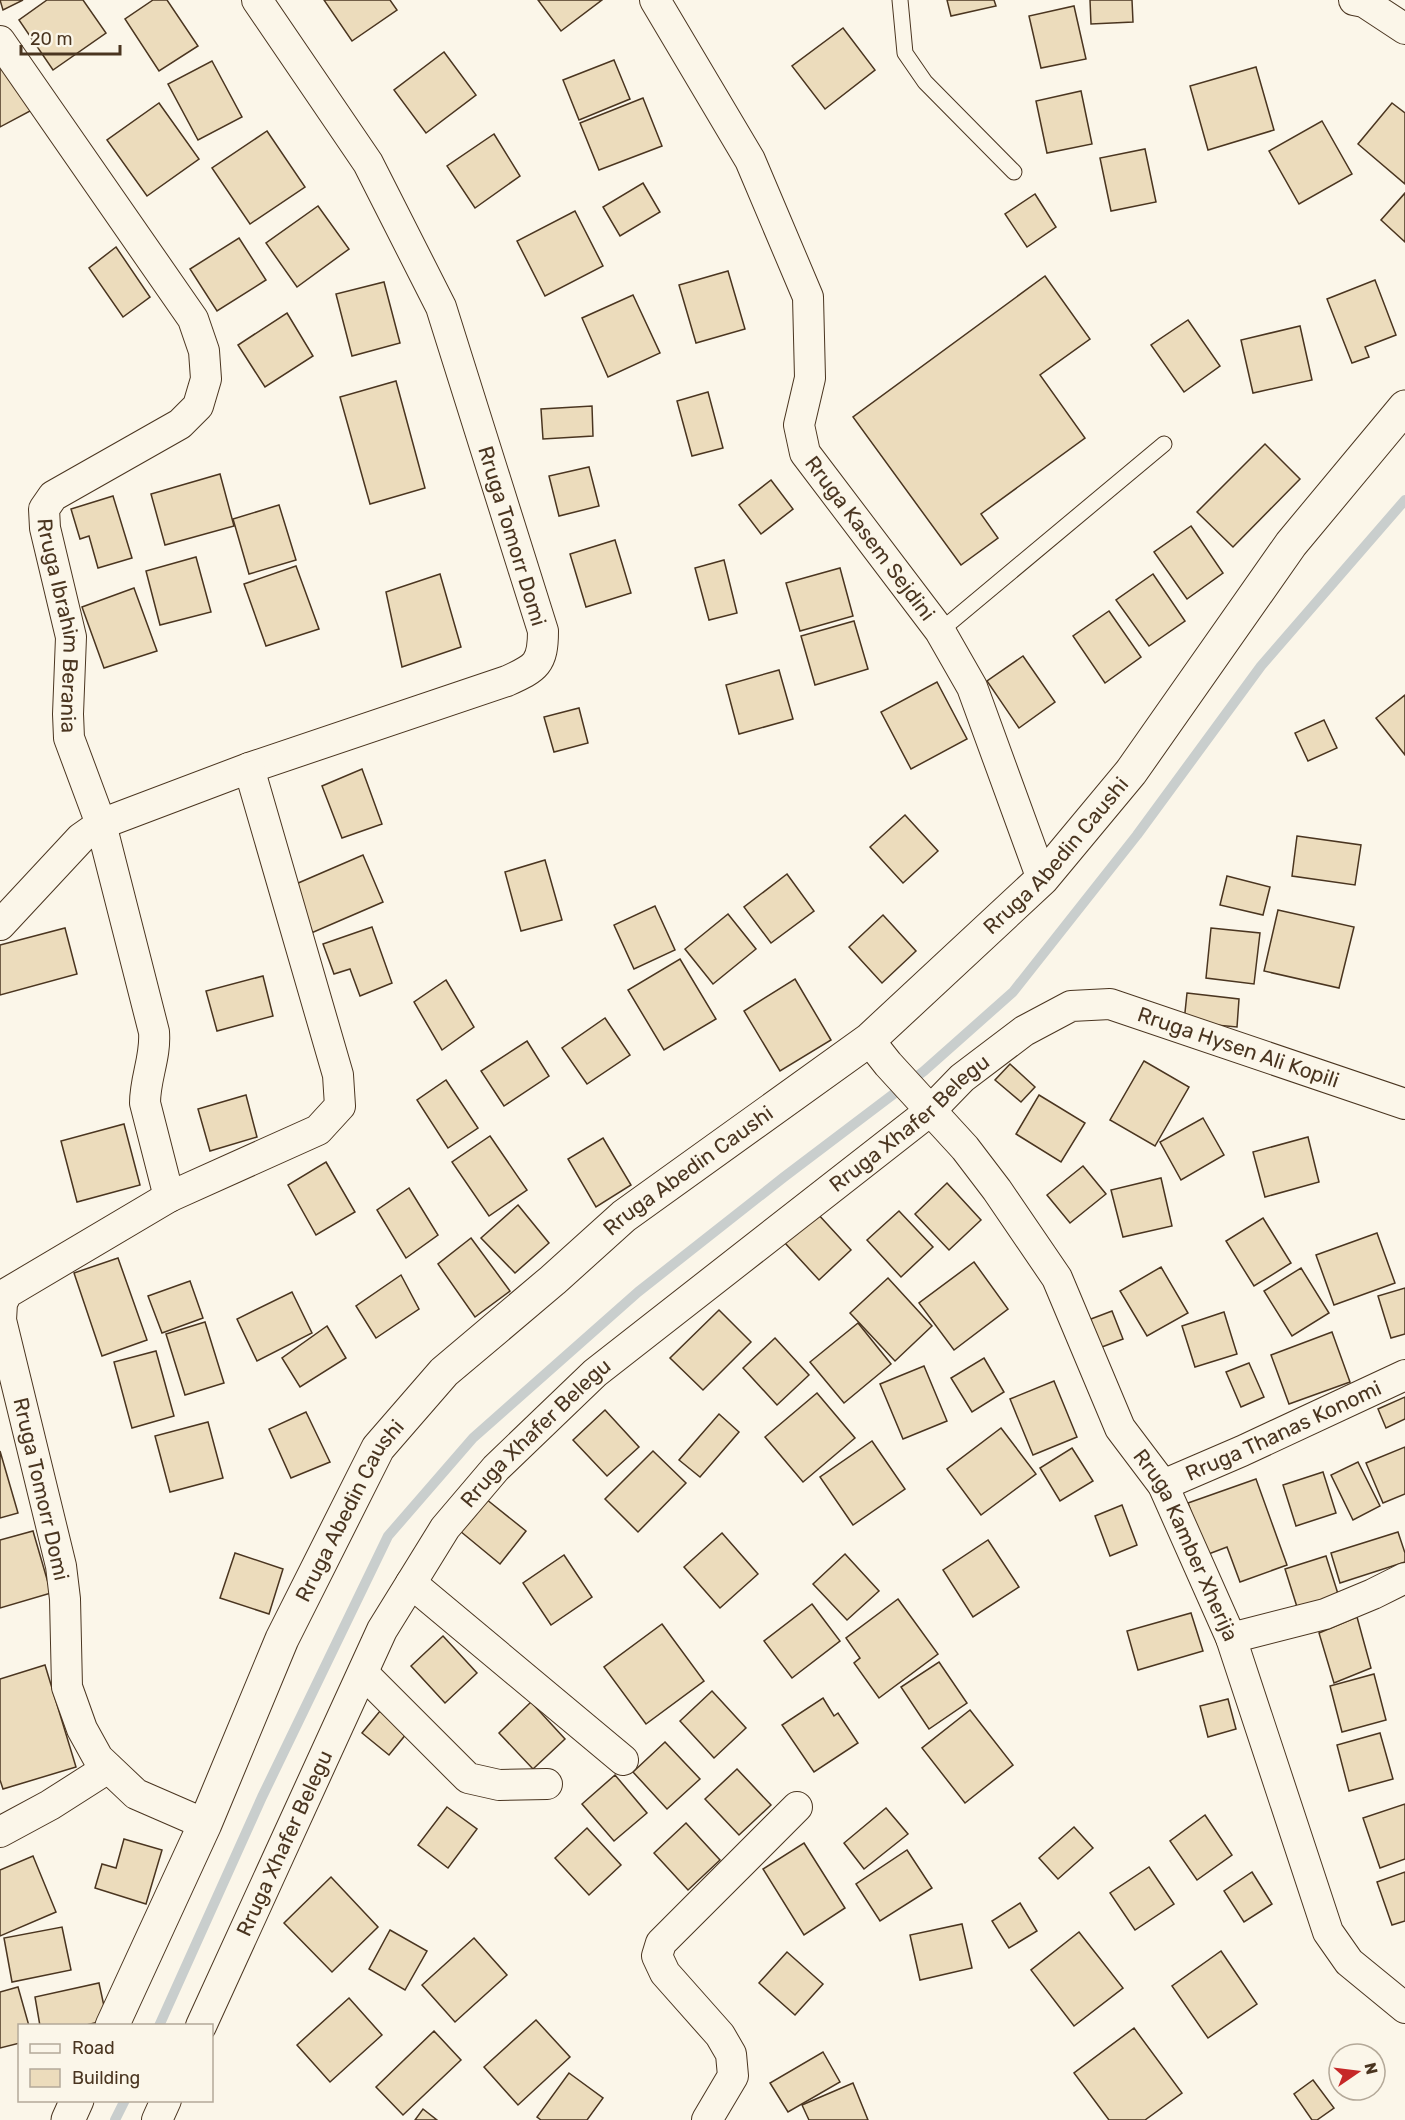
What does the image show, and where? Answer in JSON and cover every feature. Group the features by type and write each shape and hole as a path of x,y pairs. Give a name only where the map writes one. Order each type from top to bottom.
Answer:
{"main road":[{"name":"Rruga Abedin Caushi","path":"112,2024 205,1824 282,1639 378,1448 385,1439 444,1372 553,1280 624,1216 878,1052 1042,879 1131,772 1291,544 1405,407"},
{"path":"68,2120 76,2102"}],"street":[{"name":"Rruga Tomorr Domi","path":"0,924 81,838 101,824 249,768 507,681 531,670 539,662 543,646 543,631 441,307 369,163 257,0"},
{"name":"Rruga Kasem Sejdini","path":"655,0 750,160 807,297 810,378 799,425 805,453 940,631 972,687 1042,879"},
{"path":"1354,0 1364,2 1405,29"},
{"name":"Rruga Ibrahim Berania","path":"0,41 193,319 204,351 206,379 198,406 180,424 53,496 44,509 45,528 71,637 69,738 101,824 154,1032 155,1045 145,1087 145,1103 169,1197"},
{"name":"Rruga Tomorr Domi","path":"205,1824 136,1794 98,1758 82,1729 67,1687 61,1566 1,1320 2,1303 7,1293 169,1197 318,1130 340,1106 339,1075 249,768"},
{"name":"Rruga Hysen Ali Kopili","path":"1071,1006 1110,1004 1405,1104"},
{"name":"Rruga Xhafer Belegu","path":"201,2024 382,1630 445,1528 496,1468 595,1373 925,1106 1024,1031 1071,1006"},
{"name":"Rruga Kamber Xherija","path":"878,1052 965,1148 997,1190 1057,1278 1119,1428 1162,1485 1231,1638 1328,1932 1349,1962 1405,2008"},
{"name":"Rruga Thanas Konomi","path":"1162,1485 1405,1376"},
{"path":"1231,1638 1325,1614 1405,1578"},
{"path":"411,1583 623,1760"},
{"path":"363,1673 468,1778 499,1785 548,1784"},
{"path":"0,1832 50,1805 108,1768"},
{"path":"707,2120 733,2076 731,2054 720,2035 665,1973 657,1956 661,1943 798,1807"},
{"path":"157,2120 165,2102"}],"lane":[{"path":"900,0 905,53 926,82 1014,172"},
{"path":"940,631 1164,444"}],"building":[{"path":"0,0 23,0 3,10"},
{"path":"47,0 83,0 106,33 53,70 19,20"},
{"path":"153,0 167,0 198,46 159,71 125,19"},
{"path":"324,0 390,0 397,10 352,41"},
{"path":"538,0 602,0 561,31"},
{"path":"947,0 994,0 996,6 951,16"},
{"path":"1090,0 1132,0 1133,22 1091,24"},
{"path":"1074,6 1086,59 1041,68 1029,16"},
{"path":"843,28 875,70 825,109 792,66"},
{"path":"444,52 476,95 426,133 394,90"},
{"path":"614,60 630,99 579,120 563,80"},
{"path":"212,61 242,117 198,140 168,84"},
{"path":"0,66 32,110 0,127"},
{"path":"1256,67 1274,130 1208,150 1190,86"},
{"path":"1081,91 1092,144 1047,153 1036,101"},
{"path":"643,98 662,146 599,170 580,123"},
{"path":"159,103 199,159 147,196 107,140"},
{"path":"1392,103 1405,113 1405,184 1358,144"},
{"path":"1322,121 1352,174 1299,204 1269,151"},
{"path":"267,131 305,187 250,224 212,168"},
{"path":"494,134 520,176 475,208 447,166"},
{"path":"1145,149 1156,202 1111,211 1100,158"},
{"path":"643,183 660,212 620,236 603,207"},
{"path":"1405,193 1405,242 1381,220"},
{"path":"1035,194 1056,227 1027,247 1005,214"},
{"path":"318,206 349,249 297,287 266,243"},
{"path":"575,211 603,266 545,296 517,241"},
{"path":"239,238 266,280 217,311 190,269"},
{"path":"116,247 150,297 123,317 89,268"},
{"path":"728,271 745,329 696,343 679,285"},
{"path":"1045,276 1090,339 1040,375 1085,438 981,514 998,538 961,565 853,417"},
{"path":"1375,280 1396,335 1365,347 1369,357 1352,363 1327,299"},
{"path":"384,282 400,343 352,356 336,294"},
{"path":"633,295 660,353 608,377 582,318"},
{"path":"287,313 313,356 265,387 238,345"},
{"path":"1188,320 1220,366 1184,392 1151,345"},
{"path":"1300,326 1312,380 1253,393 1241,340"},
{"path":"396,381 425,488 370,504 340,397"},
{"path":"708,392 723,448 692,456 677,401"},
{"path":"592,406 593,436 543,439 541,409"},
{"path":"1265,444 1300,479 1233,547 1197,512"},
{"path":"589,467 599,506 559,516 549,476"},
{"path":"220,474 234,526 165,545 151,494"},
{"path":"771,480 793,509 761,534 739,505"},
{"path":"113,496 132,558 98,568 89,536 80,539 71,509"},
{"path":"279,505 296,560 249,574 233,519"},
{"path":"1191,526 1223,573 1187,599 1154,552"},
{"path":"615,540 631,593 586,607 570,554"},
{"path":"196,557 211,612 160,625 146,571"},
{"path":"724,560 737,613 709,620 695,568"},
{"path":"296,566 319,629 266,646 244,584"},
{"path":"840,568 853,616 800,631 786,583"},
{"path":"440,574 461,647 402,667 386,592"},
{"path":"1153,574 1185,621 1149,646 1116,600"},
{"path":"134,588 157,651 104,668 82,607"},
{"path":"1109,611 1141,657 1105,683 1073,636"},
{"path":"854,621 868,669 815,685 801,636"},
{"path":"1023,656 1055,702 1019,728 987,681"},
{"path":"779,670 793,719 739,734 726,685"},
{"path":"937,682 967,739 911,769 881,712"},
{"path":"1405,695 1405,755 1376,718"},
{"path":"579,708 588,743 554,752 544,717"},
{"path":"1324,720 1337,748 1308,761 1295,733"},
{"path":"362,769 382,824 342,838 322,786"},
{"path":"905,815 938,851 903,883 870,847"},
{"path":"1297,836 1361,845 1355,885 1292,876"},
{"path":"363,855 383,902 309,934 289,887"},
{"path":"545,860 562,920 521,931 505,872"},
{"path":"787,874 814,911 771,943 744,907"},
{"path":"1227,876 1270,887 1263,915 1220,905"},
{"path":"655,906 675,950 634,969 614,925"},
{"path":"1278,910 1354,927 1339,988 1264,971"},
{"path":"728,914 756,949 713,984 685,949"},
{"path":"883,915 916,951 882,983 849,947"},
{"path":"372,927 392,983 360,996 350,969 334,974 323,944"},
{"path":"65,928 77,974 0,995 0,945"},
{"path":"1211,928 1260,933 1254,984 1206,978"},
{"path":"680,959 716,1019 664,1050 628,990"},
{"path":"263,976 273,1016 217,1031 206,991"},
{"path":"795,979 831,1040 780,1071 744,1011"},
{"path":"446,980 474,1027 442,1050 414,1002"},
{"path":"1187,993 1239,999 1237,1027 1184,1022"},
{"path":"605,1018 630,1055 587,1084 562,1048"},
{"path":"527,1041 549,1076 504,1106 481,1071"},
{"path":"1144,1061 1189,1087 1155,1146 1110,1120"},
{"path":"1010,1064 1035,1087 1021,1102 995,1080"},
{"path":"446,1080 478,1128 448,1148 417,1100"},
{"path":"246,1095 257,1137 210,1151 198,1109"},
{"path":"1039,1095 1085,1123 1061,1162 1016,1134"},
{"path":"1203,1118 1224,1155 1181,1180 1160,1142"},
{"path":"124,1124 140,1185 77,1202 61,1141"},
{"path":"490,1136 527,1190 489,1216 452,1162"},
{"path":"1308,1137 1319,1182 1265,1197 1253,1152"},
{"path":"603,1138 631,1185 596,1207 568,1159"},
{"path":"326,1162 355,1212 316,1235 288,1185"},
{"path":"1083,1166 1106,1194 1070,1223 1047,1195"},
{"path":"1161,1178 1172,1226 1123,1237 1111,1190"},
{"path":"947,1183 981,1220 949,1250 915,1214"},
{"path":"409,1188 438,1235 406,1258 377,1210"},
{"path":"518,1205 549,1243 515,1273 481,1238"},
{"path":"899,1211 933,1247 901,1277 867,1240"},
{"path":"817,1213 851,1250 819,1280 785,1243"},
{"path":"1263,1218 1291,1263 1254,1286 1226,1241"},
{"path":"1377,1233 1395,1283 1334,1305 1316,1255"},
{"path":"471,1238 510,1291 475,1317 438,1264"},
{"path":"118,1258 147,1340 102,1356 74,1273"},
{"path":"974,1262 1008,1309 954,1350 919,1303"},
{"path":"1161,1267 1188,1313 1147,1336 1120,1291"},
{"path":"1301,1268 1329,1313 1292,1336 1264,1291"},
{"path":"401,1275 419,1309 376,1338 356,1306"},
{"path":"888,1278 932,1326 895,1361 850,1313"},
{"path":"190,1281 203,1318 162,1333 148,1296"},
{"path":"1405,1288 1405,1334 1391,1338 1378,1296"},
{"path":"292,1292 312,1333 257,1361 237,1319"},
{"path":"719,1310 751,1342 703,1390 670,1358"},
{"path":"1112,1311 1123,1339 1094,1350 1083,1322"},
{"path":"1224,1312 1237,1354 1195,1367 1182,1326"},
{"path":"205,1322 224,1383 185,1395 166,1334"},
{"path":"858,1323 891,1364 844,1403 810,1362"},
{"path":"327,1326 346,1358 300,1387 282,1358"},
{"path":"1332,1332 1350,1382 1289,1404 1271,1355"},
{"path":"775,1338 809,1375 777,1405 743,1368"},
{"path":"156,1351 174,1416 132,1428 114,1362"},
{"path":"984,1358 1004,1392 972,1412 951,1378"},
{"path":"1249,1363 1264,1397 1241,1407 1226,1372"},
{"path":"924,1366 947,1421 903,1439 880,1384"},
{"path":"1054,1381 1077,1437 1033,1455 1010,1399"},
{"path":"817,1393 855,1438 803,1482 765,1437"},
{"path":"1405,1397 1405,1419 1386,1428 1378,1409"},
{"path":"605,1410 639,1447 607,1476 573,1440"},
{"path":"306,1412 330,1462 291,1478 269,1429"},
{"path":"719,1414 739,1432 700,1477 679,1460"},
{"path":"208,1422 223,1478 170,1492 155,1436"},
{"path":"1001,1428 1036,1474 981,1515 947,1469"},
{"path":"872,1441 905,1489 853,1525 820,1477"},
{"path":"1405,1447 1405,1494 1383,1503 1366,1463"},
{"path":"1072,1448 1093,1481 1060,1501 1040,1468"},
{"path":"0,1451 18,1513 0,1518"},
{"path":"653,1451 686,1483 638,1532 605,1499"},
{"path":"1358,1462 1380,1506 1353,1520 1331,1475"},
{"path":"1323,1472 1336,1513 1296,1526 1283,1485"},
{"path":"1256,1479 1287,1565 1240,1582 1227,1547 1206,1555 1188,1503"},
{"path":"486,1499 526,1531 500,1564 460,1531"},
{"path":"1122,1505 1137,1545 1110,1556 1095,1516"},
{"path":"33,1531 51,1593 0,1608 0,1540"},
{"path":"1398,1532 1405,1553 1405,1562 1340,1583 1331,1553"},
{"path":"722,1533 758,1574 720,1608 684,1567"},
{"path":"988,1540 1019,1587 973,1617 943,1570"},
{"path":"235,1553 283,1569 269,1614 220,1598"},
{"path":"845,1554 879,1591 847,1620 813,1584"},
{"path":"564,1555 592,1597 551,1625 523,1583"},
{"path":"1326,1556 1339,1597 1298,1610 1285,1569"},
{"path":"898,1599 938,1654 879,1698 854,1663 860,1658 846,1638"},
{"path":"812,1604 840,1641 792,1678 764,1641"},
{"path":"1191,1613 1203,1651 1138,1670 1127,1631"},
{"path":"1357,1617 1371,1668 1334,1683 1319,1633"},
{"path":"662,1624 704,1681 646,1724 604,1667"},
{"path":"443,1636 477,1673 445,1703 411,1666"},
{"path":"939,1662 967,1703 929,1729 901,1687"},
{"path":"45,1665 76,1767 3,1789 0,1780 0,1679"},
{"path":"1374,1674 1386,1720 1342,1732 1330,1686"},
{"path":"712,1691 746,1728 714,1758 680,1721"},
{"path":"823,1698 834,1716 838,1713 858,1743 814,1772 782,1725"},
{"path":"1228,1699 1236,1729 1208,1737 1200,1706"},
{"path":"531,1702 565,1739 533,1769 499,1733"},
{"path":"970,1710 1013,1765 965,1803 922,1748"},
{"path":"380,1711 407,1733 389,1755 362,1733"},
{"path":"1380,1733 1393,1779 1349,1791 1337,1745"},
{"path":"665,1742 700,1779 667,1809 633,1772"},
{"path":"737,1769 771,1805 739,1835 705,1799"},
{"path":"615,1775 647,1813 614,1841 582,1804"},
{"path":"1405,1804 1405,1859 1380,1868 1363,1818"},
{"path":"447,1807 477,1829 448,1868 418,1845"},
{"path":"886,1808 908,1834 864,1869 844,1843"},
{"path":"1205,1815 1232,1855 1197,1880 1170,1841"},
{"path":"686,1823 720,1860 688,1890 654,1853"},
{"path":"1074,1827 1093,1848 1058,1879 1039,1858"},
{"path":"587,1828 621,1865 589,1895 555,1858"},
{"path":"124,1839 162,1850 146,1904 95,1888 102,1864 116,1868"},
{"path":"804,1843 845,1908 804,1935 763,1869"},
{"path":"907,1850 932,1888 880,1921 856,1884"},
{"path":"33,1856 56,1912 0,1936 0,1870"},
{"path":"1149,1867 1174,1904 1135,1930 1110,1893"},
{"path":"1252,1872 1272,1904 1244,1922 1224,1891"},
{"path":"1405,1872 1405,1921 1392,1925 1377,1882"},
{"path":"331,1877 378,1927 332,1972 284,1923"},
{"path":"1020,1903 1037,1931 1009,1948 992,1921"},
{"path":"962,1924 972,1968 920,1980 910,1935"},
{"path":"62,1927 71,1970 12,1982 4,1938"},
{"path":"390,1930 427,1951 405,1990 369,1969"},
{"path":"1079,1932 1123,1988 1074,2026 1031,1970"},
{"path":"474,1938 507,1975 455,2022 422,1985"},
{"path":"1221,1951 1257,2004 1208,2038 1172,1986"},
{"path":"787,1952 823,1984 795,2015 759,1983"},
{"path":"99,1983 107,2020 90,2024 40,2024 35,1997"},
{"path":"18,1987 28,2024 18,2024 18,2044 0,2048 0,1992"},
{"path":"349,1998 382,2035 330,2082 297,2045"},
{"path":"536,2020 570,2057 518,2105 484,2067"},
{"path":"1134,2028 1182,2093 1145,2120 1109,2120 1074,2073"},
{"path":"434,2031 461,2060 403,2115 376,2087"},
{"path":"823,2052 840,2082 788,2112 770,2083"},
{"path":"569,2073 603,2098 587,2120 541,2120 537,2117"},
{"path":"1313,2080 1327,2102 1334,2108 1317,2120 1312,2120 1294,2094"},
{"path":"853,2083 868,2120 809,2120 802,2105"},
{"path":"423,2109 437,2120 415,2120"}],"waterway":[{"path":"160,2024 262,1797 388,1536 473,1438 638,1292 924,1071 1013,992 1137,835 1261,666 1405,500"},
{"path":"115,2120 124,2102"}]}
